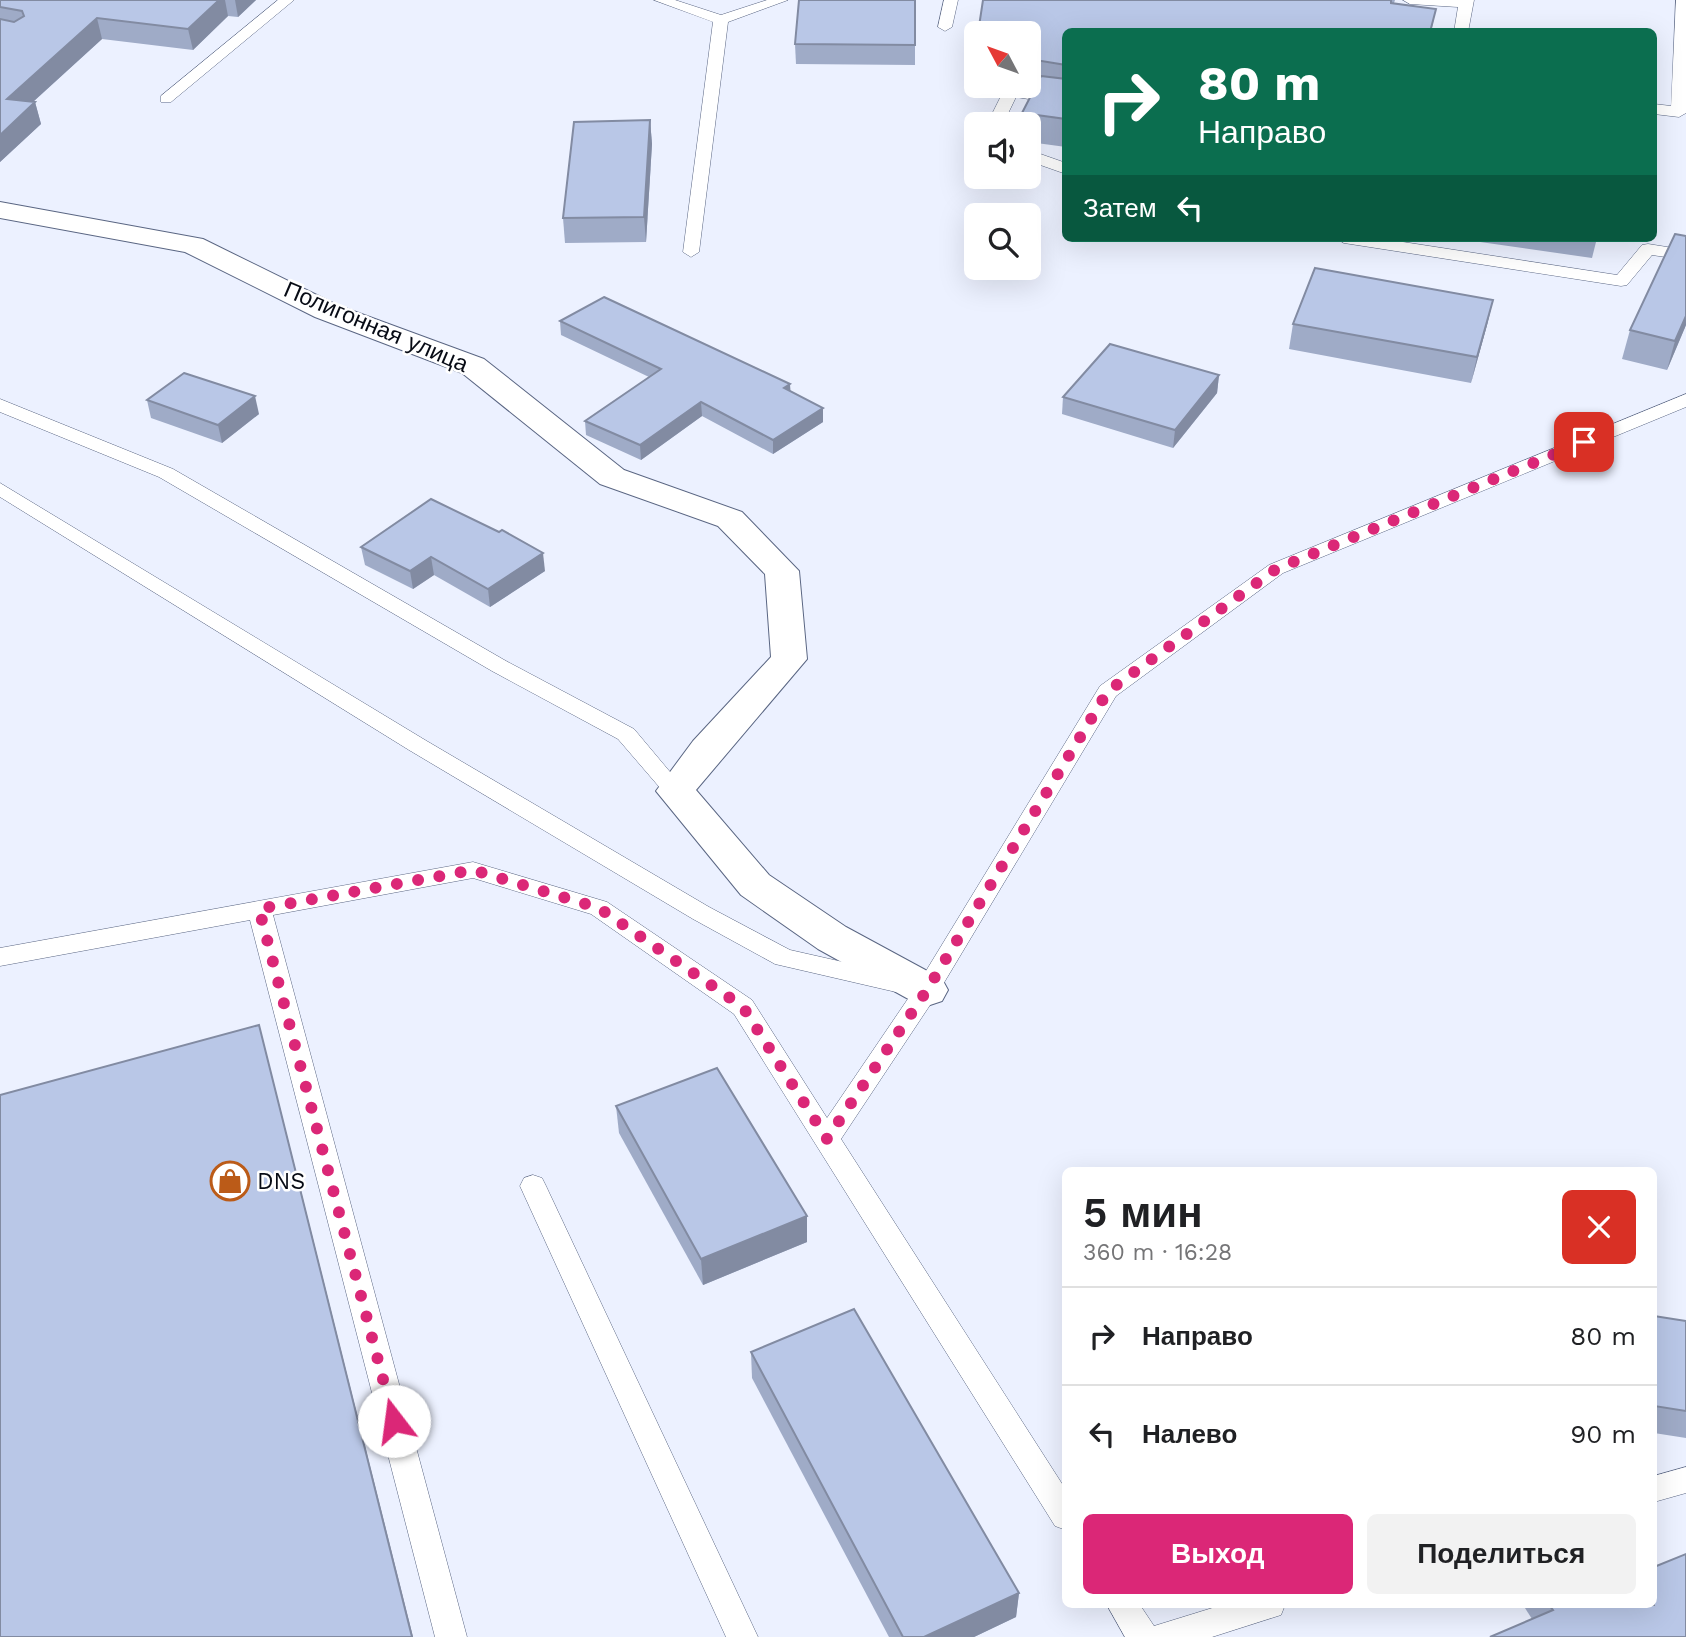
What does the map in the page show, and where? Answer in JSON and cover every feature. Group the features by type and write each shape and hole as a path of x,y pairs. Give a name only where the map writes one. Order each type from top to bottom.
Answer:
{"street":[{"name":"Полигонная улица","path":"0,211 193,245 326,311 473,366 612,477 730,519 782,571 789,659 706,750 675,791"},
{"path":"675,791 755,885 832,938 927,990"}],"lane":[{"path":"166,99 287,0"},
{"path":"662,0 721,20 781,0"},
{"path":"945,27 951,0"},
{"path":"1410,0 1467,2 1462,28"},
{"path":"1657,109 1679,112 1683,0"},
{"path":"691,252 721,20"},
{"path":"1001,112 1011,92 1062,99"},
{"path":"1041,160 1062,167"},
{"path":"1370,242 1621,281 1648,249 1686,255"},
{"path":"827,1139 927,990 1108,691 1276,569 1686,400"},
{"path":"0,405 166,473 499,666 626,734 675,791"},
{"path":"0,489 417,745 702,913 785,958 927,990"},
{"path":"0,957 473,870 599,908 743,1007 1062,1510"},
{"path":"259,909 451,1637"},
{"path":"533,1186 742,1637"},
{"path":"1657,1488 1686,1480"},
{"path":"1124,1608 1143,1637"},
{"path":"1163,1637 1260,1608"}],"building":[{"path":"0,0 219,0 188,29 97,18 7,99 35,102 0,135 0,19 14,22 24,16 22,11 0,7"},
{"path":"799,0 915,0 915,45 795,44"},
{"path":"983,0 1391,0 1391,3 1436,9 1431,28 1062,28 1062,64 1041,61 1041,21 980,21"},
{"path":"1041,76 1062,79 1062,118 1041,116 1041,112 1023,112 1030,98 1041,98"},
{"path":"650,120 644,217 563,218 574,122"},
{"path":"1675,234 1686,236 1686,316 1675,341 1630,330"},
{"path":"1315,268 1493,300 1477,357 1293,324"},
{"path":"604,297 790,384 784,388 823,408 773,440 701,402 640,445 585,421 661,369 560,321"},
{"path":"1110,344 1219,375 1175,430 1063,397"},
{"path":"184,373 255,396 218,425 147,400"},
{"path":"431,499 499,532 502,530 543,553 488,589 431,557 410,571 361,547"},
{"path":"259,1025 412,1637 0,1637 0,1095"},
{"path":"717,1068 807,1216 701,1259 616,1106"},
{"path":"854,1309 1019,1593 924,1637 903,1637 751,1352"},
{"path":"1657,1316 1686,1321 1686,1411 1657,1406"},
{"path":"1686,1554 1686,1637 1490,1637 1553,1610 1551,1608 1657,1608 1657,1566"}],"place":[{"name":"DNS","path":"230,1181"}],"route":[{"path":"394,1421 259,909 473,870 599,908 743,1007 827,1139 927,990 1108,691 1276,569 1584,442"}]}
